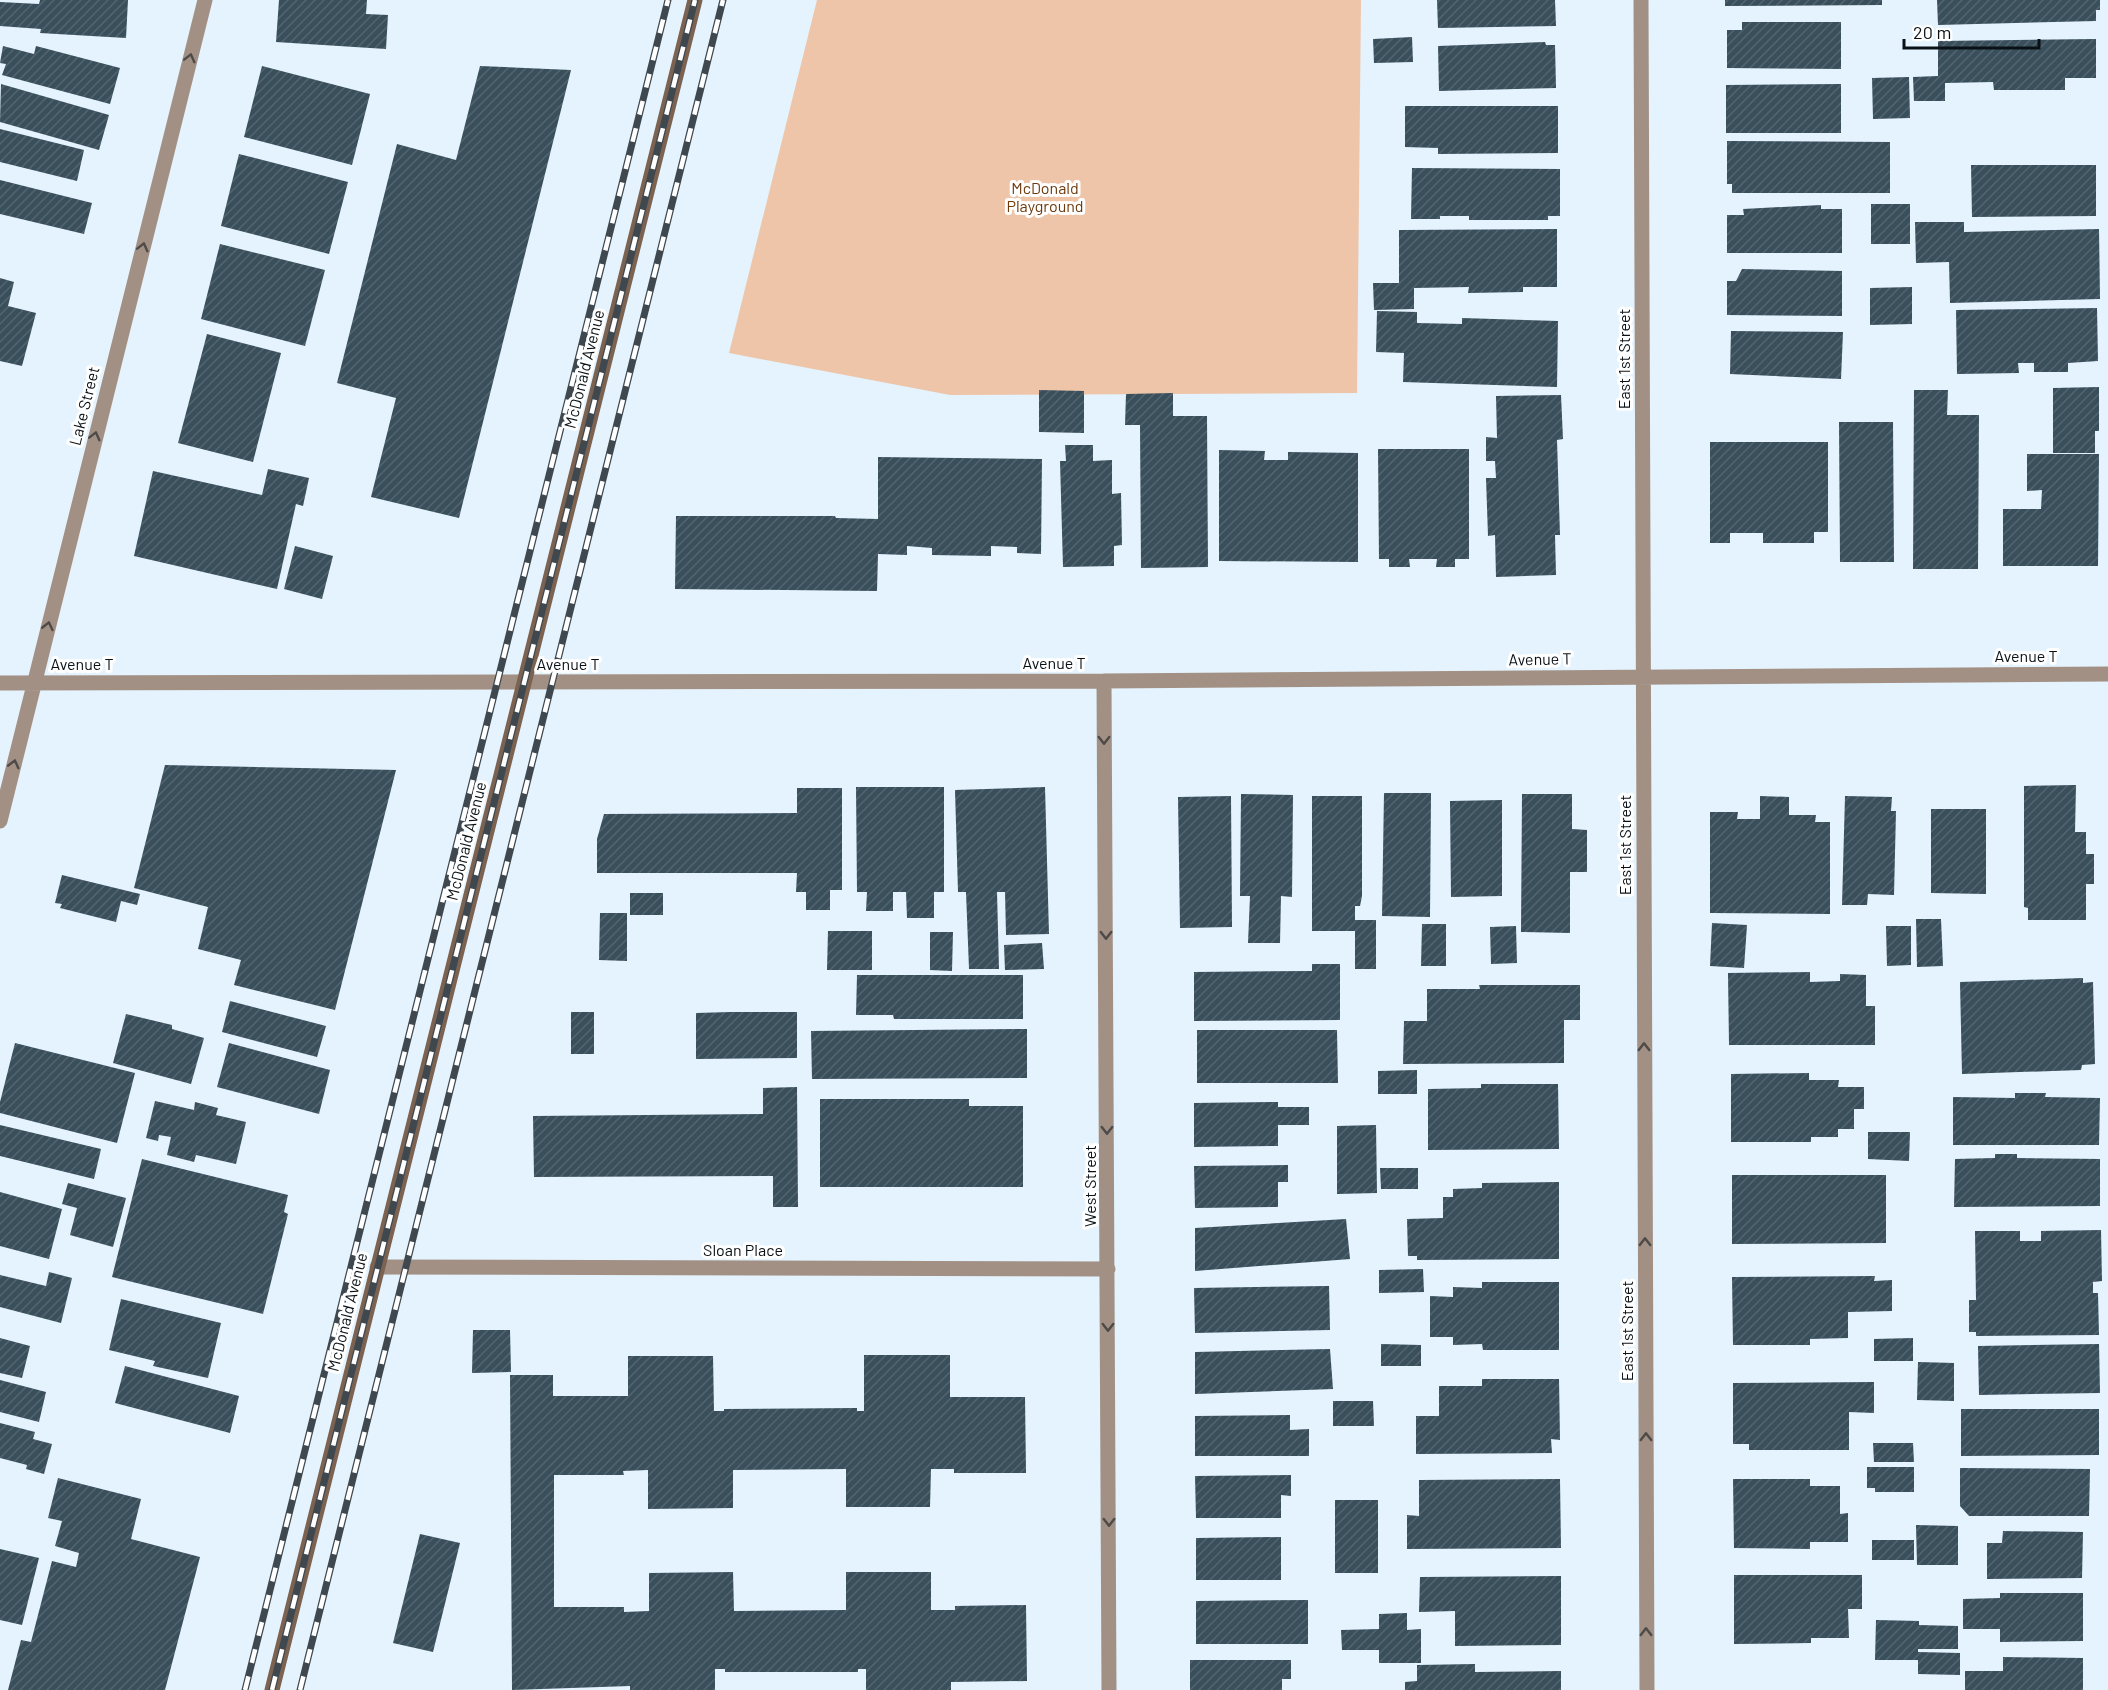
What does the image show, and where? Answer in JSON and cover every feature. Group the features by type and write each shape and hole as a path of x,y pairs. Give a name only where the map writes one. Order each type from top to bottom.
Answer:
{"main road":[{"name":"McDonald Avenue","path":"272,1690 695,0"}],"street":[{"name":"Lake Street","path":"0,821 205,0"},
{"name":"East 1st Street","path":"1641,0 1647,1690"},
{"name":"Avenue T","path":"0,683 1104,681 2108,674"},
{"name":"West Street","path":"1104,681 1109,1690"},
{"name":"Sloan Place","path":"377,1267 1108,1269"}],"green space":[{"name":"McDonald Playground","path":"817,0 1361,0 1357,393 950,395 729,353"}],"building":[{"path":"40,0 128,0 126,38 40,33 41,29 0,26 0,2 39,4"},
{"path":"279,0 367,0 366,14 388,15 386,49 276,42"},
{"path":"1437,0 1555,0 1556,26 1438,28"},
{"path":"1725,0 1882,0 1882,5 1725,6"},
{"path":"1937,0 2100,0 2100,10 2096,10 2096,21 1938,25"},
{"path":"1742,22 1841,22 1841,69 1727,68 1727,30 1742,30"},
{"path":"1412,37 1413,62 1374,63 1373,39"},
{"path":"2096,39 2096,78 2065,78 2065,90 1994,90 1993,82 1945,83 1945,101 1914,101 1913,77 1938,76 1938,41"},
{"path":"1545,42 1546,45 1555,45 1556,88 1439,91 1438,46"},
{"path":"3,46 34,54 36,46 120,68 110,104 2,75 6,64 0,63"},
{"path":"262,66 370,94 352,165 244,137"},
{"path":"480,66 571,70 459,518 371,497 396,398 337,383 397,144 456,160"},
{"path":"1909,77 1910,118 1873,119 1872,78"},
{"path":"1,84 109,115 99,150 0,122"},
{"path":"1841,84 1841,133 1726,133 1726,85"},
{"path":"1405,106 1558,106 1558,153 1438,154 1438,148 1405,147"},
{"path":"0,129 84,150 77,181 0,162"},
{"path":"1727,141 1890,142 1890,193 1732,193 1732,184 1727,184"},
{"path":"239,154 348,182 329,254 221,226"},
{"path":"1971,165 2096,165 2096,216 1972,217"},
{"path":"1412,168 1560,169 1560,216 1548,216 1548,220 1469,220 1469,216 1411,219"},
{"path":"0,180 92,203 84,234 0,214"},
{"path":"1871,204 1910,204 1910,244 1871,244"},
{"path":"1821,205 1821,209 1842,209 1842,253 1727,253 1727,215 1744,215 1743,209"},
{"path":"1915,222 1964,222 1964,232 2099,229 2100,299 1950,303 1949,262 1916,263"},
{"path":"1557,229 1557,287 1523,287 1523,292 1468,293 1469,287 1414,288 1414,309 1374,310 1373,283 1399,283 1399,230"},
{"path":"220,244 325,270 305,346 201,319"},
{"path":"1742,269 1842,271 1842,316 1727,315 1727,281 1736,281"},
{"path":"0,278 14,282 8,306 36,313 22,366 0,361"},
{"path":"1912,287 1912,324 1870,325 1870,288"},
{"path":"2097,308 2098,361 2068,363 2068,372 2034,372 2034,363 2018,363 2019,373 1957,374 1956,310"},
{"path":"1377,311 1417,312 1417,323 1462,324 1462,318 1558,321 1557,387 1403,382 1404,353 1376,352"},
{"path":"1731,331 1843,332 1841,379 1730,374"},
{"path":"207,334 281,353 253,462 178,443"},
{"path":"2099,387 2099,431 2095,431 2095,453 2053,453 2053,388"},
{"path":"1039,390 1084,391 1084,433 1039,432"},
{"path":"1914,390 1948,390 1947,415 1979,415 1978,569 1913,569"},
{"path":"1173,393 1173,416 1207,416 1208,567 1141,568 1140,425 1125,425 1126,394"},
{"path":"1561,395 1563,439 1557,440 1560,535 1555,535 1556,575 1496,577 1495,535 1488,536 1486,478 1496,478 1495,461 1486,461 1486,437 1497,438 1496,396"},
{"path":"1839,422 1893,422 1894,562 1840,562"},
{"path":"1710,442 1828,442 1828,532 1814,532 1814,543 1763,543 1763,533 1730,533 1730,543 1710,543"},
{"path":"1065,445 1093,445 1093,461 1112,460 1112,494 1121,493 1122,545 1114,546 1114,566 1063,567 1060,461 1066,461"},
{"path":"1378,449 1469,449 1469,559 1455,559 1455,567 1436,567 1437,559 1409,559 1410,567 1389,567 1389,559 1379,559"},
{"path":"1219,450 1265,451 1264,460 1288,460 1288,452 1358,453 1358,562 1219,561"},
{"path":"2027,454 2099,454 2098,566 2003,566 2003,509 2041,509 2042,490 2027,491"},
{"path":"878,457 1042,459 1041,554 1017,553 1017,547 991,546 991,556 932,555 932,548 907,546 907,555 878,554 877,591 675,589 676,516 835,516 836,518 878,519"},
{"path":"268,469 309,478 303,506 296,504 277,589 134,556 153,471 262,495"},
{"path":"295,546 333,556 322,599 284,589"},
{"path":"165,765 396,770 335,1010 234,985 241,960 198,949 208,907 134,888"},
{"path":"2076,785 2075,832 2086,832 2086,854 2094,854 2094,884 2086,884 2086,920 2028,920 2028,908 2024,907 2024,786"},
{"path":"856,787 944,787 944,892 934,892 934,918 907,918 906,892 893,892 893,911 866,911 867,892 857,892"},
{"path":"1045,787 1049,934 1006,935 1005,892 997,892 999,969 969,969 966,892 958,892 955,790"},
{"path":"797,788 842,788 842,890 830,890 830,910 806,910 806,892 796,892 797,873 597,873 597,839 604,814 797,813"},
{"path":"1384,793 1431,793 1430,917 1382,916"},
{"path":"1241,794 1293,795 1292,897 1281,896 1280,943 1248,943 1250,896 1240,896"},
{"path":"1522,794 1572,794 1572,829 1587,830 1587,872 1570,872 1570,933 1521,932"},
{"path":"1231,796 1232,927 1180,928 1178,797"},
{"path":"1312,796 1362,796 1362,896 1360,906 1355,906 1355,920 1376,920 1376,969 1355,969 1355,931 1312,931"},
{"path":"1760,796 1789,797 1789,815 1816,815 1815,822 1830,822 1830,914 1710,913 1710,812 1738,812 1737,819 1760,819"},
{"path":"1845,796 1892,797 1891,811 1896,811 1894,895 1868,894 1867,905 1842,905"},
{"path":"1502,800 1502,896 1451,897 1450,801"},
{"path":"1931,809 1986,809 1986,894 1931,893"},
{"path":"62,875 140,894 137,905 121,901 116,922 60,908 62,904 55,903"},
{"path":"630,893 663,893 663,915 630,915"},
{"path":"600,913 627,913 627,961 599,960"},
{"path":"1916,919 1941,919 1943,966 1917,967"},
{"path":"1712,923 1747,925 1744,968 1710,966"},
{"path":"1422,924 1446,924 1446,966 1421,966"},
{"path":"1516,926 1517,963 1491,964 1490,927"},
{"path":"1886,926 1911,926 1911,965 1887,966"},
{"path":"828,931 872,931 872,970 827,970"},
{"path":"930,932 953,932 952,971 930,970"},
{"path":"1042,943 1044,969 1005,970 1004,945"},
{"path":"1312,964 1340,964 1340,1020 1194,1021 1194,972 1312,971"},
{"path":"1810,972 1810,982 1840,981 1840,974 1866,975 1866,1006 1875,1006 1875,1045 1729,1045 1728,973"},
{"path":"857,975 1023,975 1023,1019 894,1019 893,1015 856,1015"},
{"path":"2083,978 2083,983 2093,982 2095,1064 2082,1065 2081,1070 1962,1074 1960,982"},
{"path":"1479,985 1580,985 1580,1020 1564,1020 1564,1063 1403,1064 1404,1021 1427,1021 1427,989 1480,989"},
{"path":"230,1001 326,1026 317,1057 222,1032"},
{"path":"571,1012 594,1012 594,1054 571,1054"},
{"path":"797,1012 797,1058 696,1059 696,1013"},
{"path":"126,1014 172,1025 172,1029 204,1038 191,1084 113,1063"},
{"path":"1027,1029 1027,1078 812,1079 811,1031"},
{"path":"1197,1030 1337,1030 1338,1083 1197,1083"},
{"path":"15,1043 135,1073 117,1143 0,1113 0,1102"},
{"path":"229,1043 330,1070 319,1114 217,1087"},
{"path":"1417,1070 1417,1094 1378,1094 1378,1071"},
{"path":"1809,1073 1809,1080 1839,1080 1838,1087 1864,1087 1864,1109 1854,1109 1854,1129 1838,1129 1838,1137 1811,1137 1811,1142 1731,1142 1731,1074"},
{"path":"1481,1084 1558,1084 1559,1149 1428,1150 1428,1089 1481,1088"},
{"path":"797,1087 798,1207 773,1207 773,1176 534,1177 533,1116 763,1114 763,1088"},
{"path":"2015,1093 2046,1093 2045,1097 2100,1098 2099,1145 1953,1145 1953,1097 2015,1098"},
{"path":"820,1099 969,1099 969,1106 1023,1106 1023,1187 820,1187"},
{"path":"155,1101 194,1110 195,1102 218,1108 216,1115 246,1122 236,1164 196,1155 194,1162 167,1155 171,1137 159,1135 158,1141 146,1138"},
{"path":"1278,1102 1278,1107 1309,1107 1309,1125 1278,1125 1278,1146 1194,1147 1194,1103"},
{"path":"0,1125 101,1149 94,1179 0,1156"},
{"path":"1376,1125 1377,1193 1337,1194 1337,1126"},
{"path":"1868,1132 1910,1132 1909,1161 1868,1159"},
{"path":"1995,1154 2017,1154 2017,1158 2100,1159 2100,1206 1954,1207 1955,1159 1995,1158"},
{"path":"142,1159 288,1195 284,1212 288,1214 263,1314 112,1277"},
{"path":"1288,1165 1288,1182 1278,1182 1278,1207 1195,1208 1194,1166"},
{"path":"1380,1168 1418,1168 1418,1189 1381,1189"},
{"path":"1732,1175 1886,1175 1886,1243 1732,1244"},
{"path":"1559,1182 1559,1259 1417,1260 1417,1256 1408,1256 1407,1219 1443,1218 1443,1197 1453,1197 1453,1189 1482,1188 1482,1183"},
{"path":"68,1183 126,1198 113,1247 70,1235 77,1208 62,1204"},
{"path":"0,1192 62,1209 49,1259 0,1246"},
{"path":"1346,1219 1350,1259 1195,1271 1195,1228"},
{"path":"2101,1230 2102,1281 2093,1282 2093,1293 2098,1293 2099,1335 1976,1336 1976,1332 1969,1332 1969,1300 1976,1300 1975,1231 2020,1231 2020,1241 2041,1241 2041,1231"},
{"path":"1423,1269 1424,1292 1379,1293 1379,1270"},
{"path":"49,1272 72,1278 61,1323 0,1307 0,1275 46,1286"},
{"path":"1875,1276 1874,1281 1892,1280 1892,1311 1848,1312 1848,1338 1810,1339 1810,1345 1733,1345 1732,1277"},
{"path":"1482,1282 1559,1282 1559,1350 1483,1350 1482,1344 1453,1345 1453,1337 1430,1337 1430,1296 1453,1297 1453,1287 1482,1288"},
{"path":"1329,1286 1330,1330 1195,1333 1194,1288"},
{"path":"121,1299 221,1323 208,1378 153,1366 155,1361 109,1350"},
{"path":"473,1330 510,1330 511,1372 472,1373"},
{"path":"0,1338 30,1346 22,1378 0,1373"},
{"path":"1913,1338 1913,1361 1874,1361 1874,1339"},
{"path":"1381,1344 1421,1345 1421,1366 1381,1366"},
{"path":"2099,1344 2100,1393 1979,1395 1978,1346"},
{"path":"1330,1349 1333,1389 1195,1394 1195,1352"},
{"path":"864,1355 950,1355 950,1397 1025,1397 1026,1473 954,1473 954,1469 931,1469 930,1507 846,1507 846,1469 733,1470 733,1508 648,1509 648,1470 623,1471 624,1475 554,1475 554,1607 624,1607 624,1612 649,1611 649,1573 733,1572 734,1611 846,1610 846,1572 931,1572 931,1610 955,1610 955,1606 1026,1605 1027,1681 951,1682 951,1690 866,1690 866,1669 858,1669 858,1672 725,1672 725,1669 715,1669 715,1690 630,1690 630,1686 512,1690 510,1375 553,1375 553,1396 628,1396 628,1356 713,1356 714,1411 857,1408 857,1411 864,1411"},
{"path":"1918,1362 1954,1363 1954,1401 1917,1400"},
{"path":"125,1366 239,1396 230,1433 115,1403"},
{"path":"1482,1379 1559,1379 1560,1440 1551,1439 1552,1453 1416,1454 1416,1416 1439,1416 1439,1386 1482,1386"},
{"path":"0,1380 46,1392 39,1422 0,1412"},
{"path":"1874,1382 1874,1413 1849,1412 1849,1450 1749,1450 1749,1444 1733,1444 1733,1383"},
{"path":"1333,1401 1373,1401 1374,1426 1333,1426"},
{"path":"1961,1409 2099,1409 2099,1455 1961,1456"},
{"path":"1290,1415 1290,1430 1309,1429 1309,1456 1195,1456 1195,1416"},
{"path":"0,1423 35,1432 33,1439 52,1444 44,1474 26,1469 27,1465 0,1458"},
{"path":"1873,1443 1913,1443 1914,1462 1874,1462"},
{"path":"1867,1467 1914,1467 1914,1492 1875,1492 1875,1488 1867,1488"},
{"path":"1960,1468 2090,1469 2089,1516 1969,1516 1960,1506"},
{"path":"1291,1475 1291,1496 1281,1495 1281,1518 1196,1518 1195,1476"},
{"path":"58,1478 141,1499 131,1539 200,1557 165,1690 8,1690 21,1640 31,1642 52,1561 76,1567 79,1553 55,1546 62,1521 48,1518"},
{"path":"1560,1479 1561,1548 1407,1549 1407,1515 1419,1516 1419,1480"},
{"path":"1733,1479 1810,1479 1810,1486 1840,1486 1840,1514 1848,1513 1848,1542 1810,1542 1810,1549 1734,1548"},
{"path":"1335,1500 1378,1500 1378,1573 1335,1573"},
{"path":"1916,1525 1958,1526 1958,1565 1917,1565"},
{"path":"2003,1531 2083,1532 2082,1578 1987,1579 1987,1543 2002,1543"},
{"path":"420,1534 460,1543 433,1652 393,1643"},
{"path":"1281,1537 1281,1580 1196,1580 1196,1538"},
{"path":"1872,1540 1914,1540 1914,1560 1872,1560"},
{"path":"0,1549 39,1558 22,1625 0,1620"},
{"path":"1734,1575 1862,1575 1862,1609 1848,1609 1849,1638 1811,1638 1811,1643 1734,1644"},
{"path":"1561,1576 1561,1645 1455,1646 1455,1611 1419,1612 1420,1577"},
{"path":"2000,1593 2083,1593 2083,1641 2000,1642 2000,1629 1963,1629 1963,1599 2000,1598"},
{"path":"1308,1600 1308,1644 1196,1644 1196,1601"},
{"path":"1407,1613 1407,1630 1421,1629 1421,1663 1379,1663 1379,1650 1342,1650 1341,1630 1379,1629 1379,1614"},
{"path":"1876,1620 1919,1621 1919,1625 1958,1626 1958,1649 1918,1649 1918,1652 1960,1653 1960,1675 1918,1674 1918,1660 1875,1660"},
{"path":"2003,1657 2083,1658 2083,1690 1965,1690 1965,1671 2003,1671"},
{"path":"1190,1660 1291,1660 1291,1679 1282,1679 1282,1690 1190,1690"},
{"path":"1475,1664 1475,1672 1561,1671 1561,1690 1405,1690 1405,1682 1417,1681 1417,1665"}],"railway":[{"path":"245,1690 668,0"},
{"path":"272,1690 695,0"},
{"path":"300,1690 723,0"}]}
